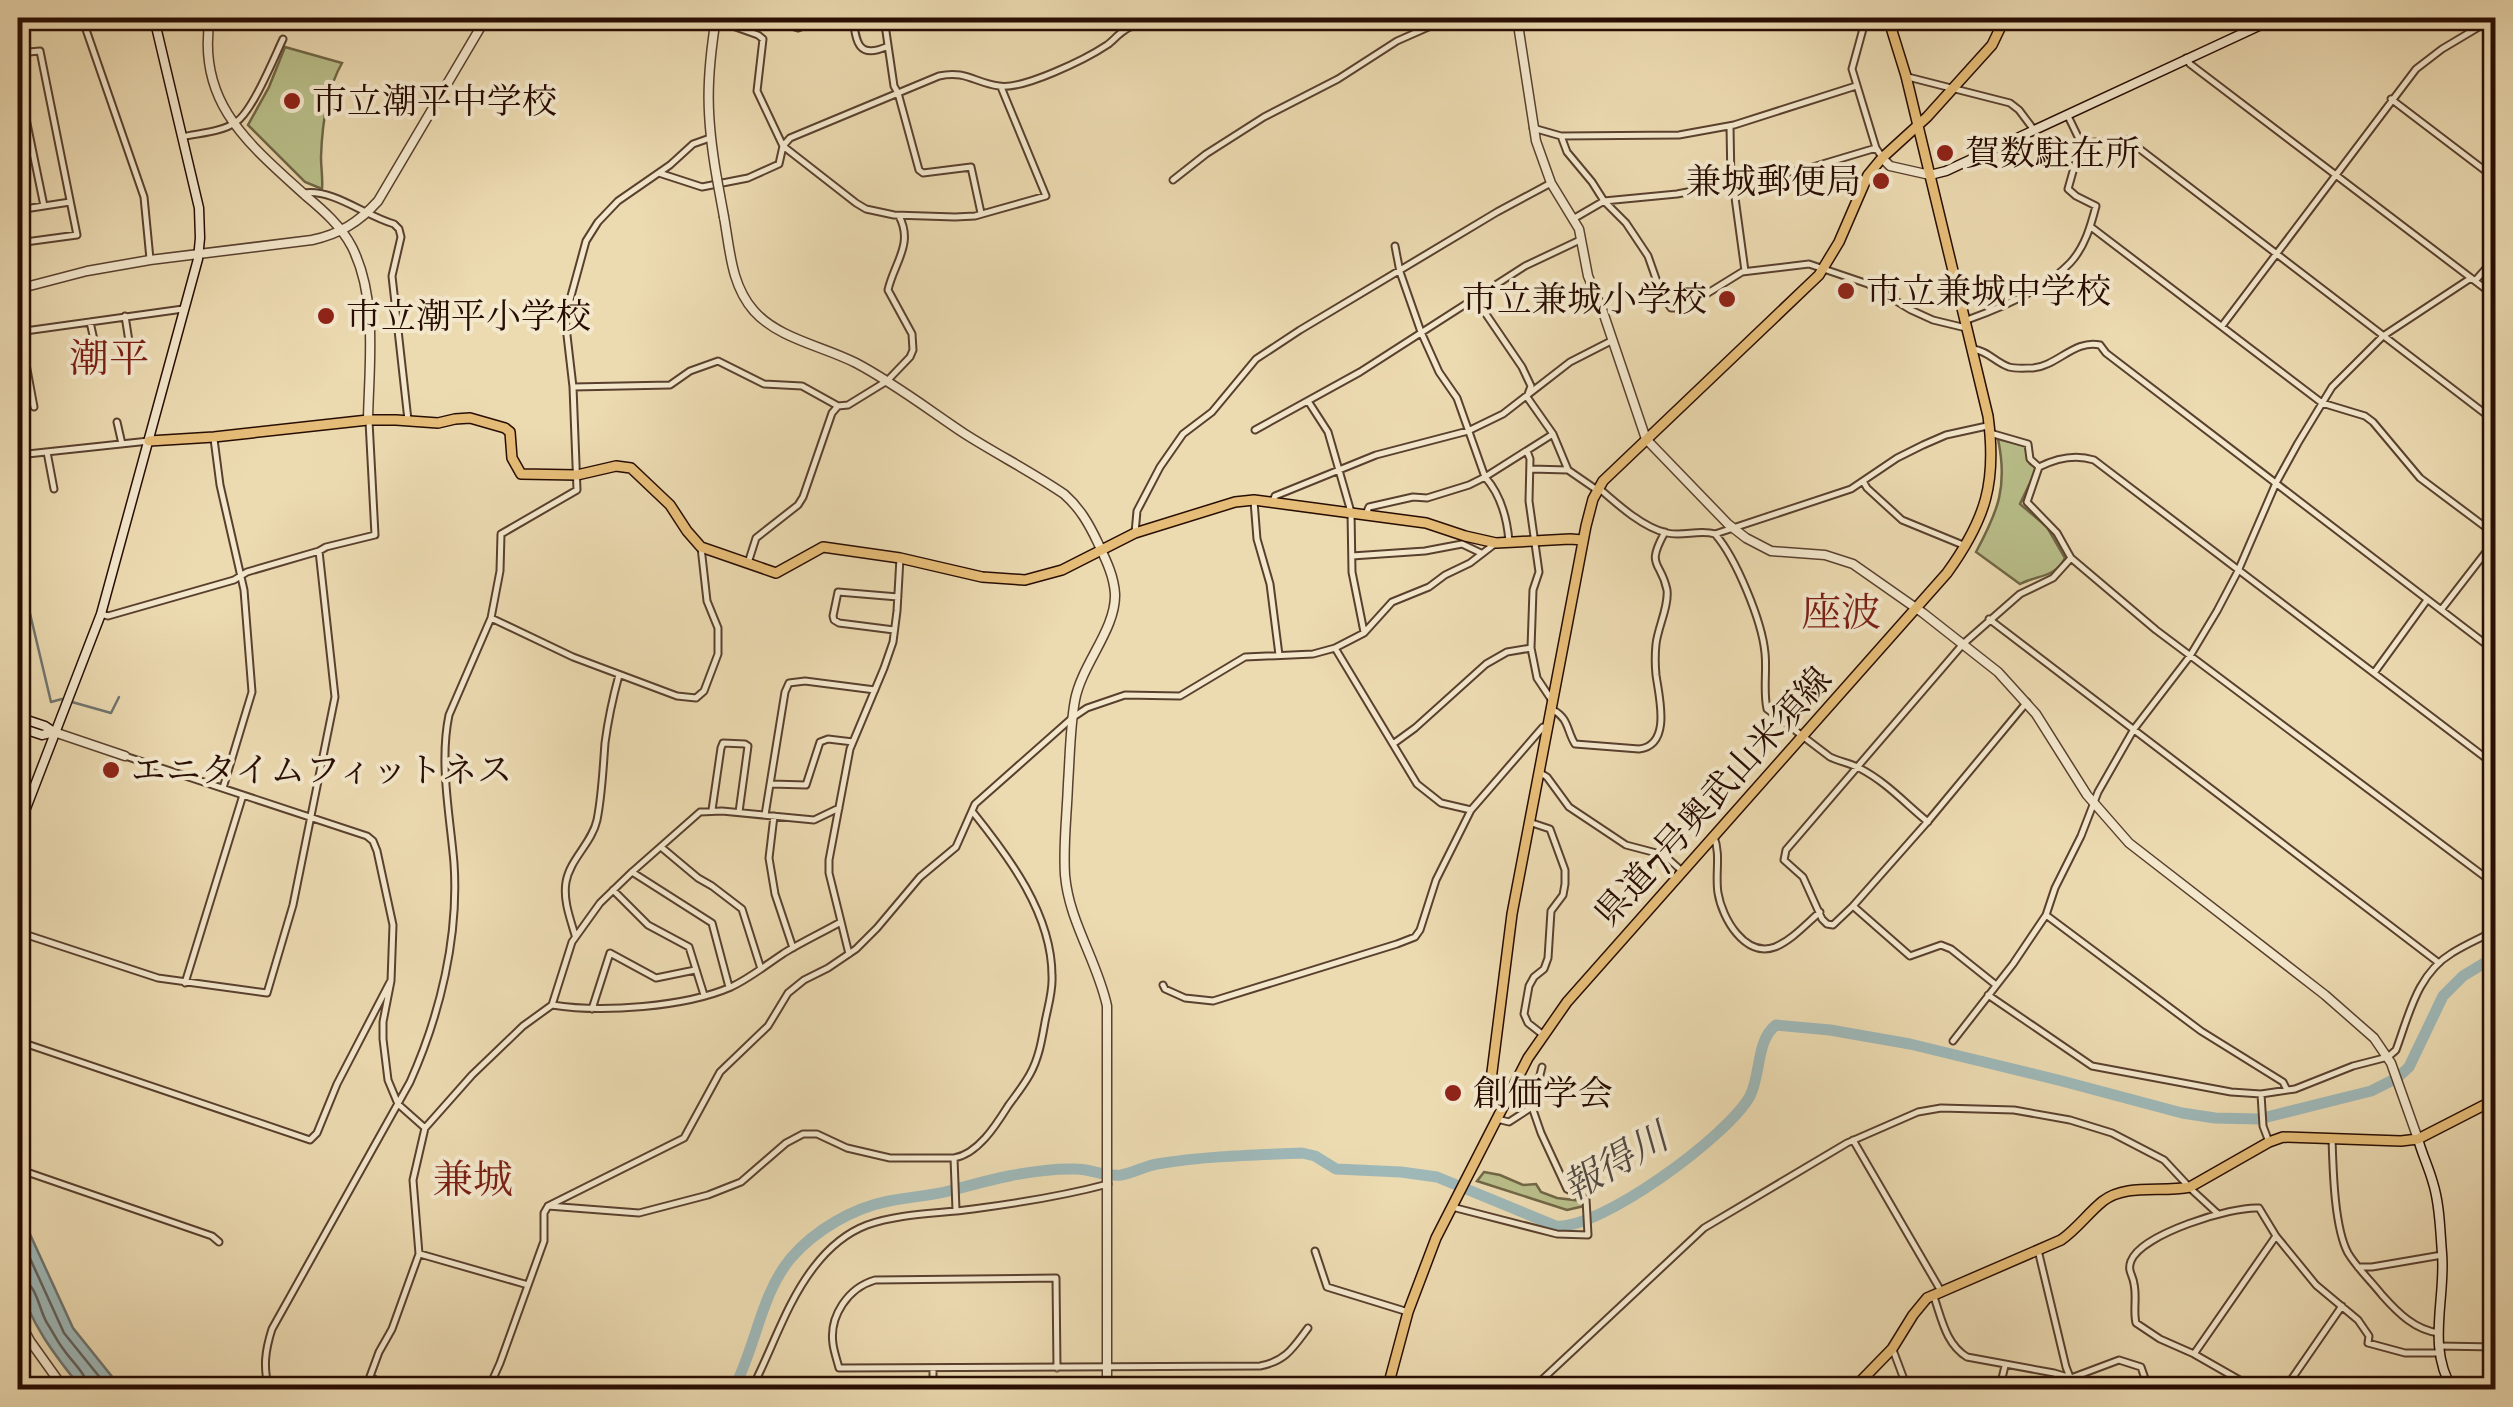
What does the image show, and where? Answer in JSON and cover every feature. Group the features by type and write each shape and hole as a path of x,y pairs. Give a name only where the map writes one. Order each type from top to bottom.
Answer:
{"main road":[{"name":"県道7号奥武山米須線","path":"1387,1390 1422,1270 1542,1034 1948,573 1980,520 1992,462 1990,429 1906,76 1888,18"},
{"path":"1506,1101 1494,1090 1491,1080 1512,914 1583,540 1598,488 1824,270 1879,153 1918,126 1954,88 1992,44 2005,18"},
{"path":"149,441 368,420 438,424 470,418 510,432 512,458 520,474 577,475 616,466 632,468 670,505 701,547 776,573 823,547 900,558 982,578 1025,580 1050,574 1135,533 1254,500 1426,523 1463,540 1496,544 1583,540"},
{"path":"1852,1390 1892,1349 1917,1309 1937,1292 2070,1234 2112,1195 2190,1187 2269,1142 2291,1136 2418,1140 2496,1100"}],"street":[{"path":"82,18 144,197 150,260"},
{"path":"18,829 101,614 199,254 198,208 153,18"},
{"path":"101,614 108,616 319,552 326,546 375,536 368,420 369,313 362,270 342,230 233,124 218,97 212,75 207,41 210,18"},
{"path":"18,289 150,260 312,240 353,225 378,201 486,18"},
{"path":"764,18 798,28 824,18"},
{"path":"853,18 860,48 882,50 888,46"},
{"path":"884,18 894,86 920,170 923,173 972,166 981,213"},
{"path":"659,173 702,187 748,178 778,164 783,146 790,138 939,76 957,73 1001,87 1025,83 1056,71 1108,44 1127,28 1152,18"},
{"path":"1173,180 1264,117 1338,79 1397,41 1449,18"},
{"path":"1517,18 1533,128 1551,183 1582,239 1588,276 1646,439 1734,529 1758,546 1771,552 1844,560 1998,672 2026,702 2093,802 2128,844 2346,1012 2374,1038 2389,1060 2434,1184 2442,1255 2439,1349 2442,1370 2452,1390"},
{"path":"1866,18 1852,69 1879,153 1890,166 1930,175 1946,172 2276,18"},
{"path":"2222,326 2416,69 2494,18"},
{"path":"1001,87 1046,196 954,217 899,216 856,204 783,146 757,91 763,39 716,19 707,102 737,284 762,320 887,381 1064,494 1089,523 1113,582 1113,612 1082,676 1072,718 1064,854 1072,914 1097,970 1107,1006 1108,1390"},
{"path":"182,138 241,119 283,40"},
{"path":"18,53 40,51 77,235 18,244"},
{"path":"2186,58 2496,296"},
{"path":"1906,76 2010,103 2034,130"},
{"path":"18,80 44,206"},
{"path":"1533,128 1562,136 1678,135 1776,114 1856,86"},
{"path":"2391,99 2496,179"},
{"path":"1562,136 1568,152 1648,256 1661,293 1671,308 1680,308 1745,271 1809,264 1868,284 1933,320 1967,324 2033,291 2070,262 2091,227 2096,206 2068,189 2080,143 2067,114"},
{"path":"1730,126 1732,183 1745,271"},
{"path":"270,1390 264,1366 272,1330 410,1082 428,1037 454,920 446,732 449,715 491,618 500,570 501,534 576,490 574,388 566,318 586,241 608,209 693,144 710,138"},
{"path":"2080,143 2128,140 2496,422"},
{"path":"1573,219 1604,201 1653,198 1879,153"},
{"path":"1135,533 1137,511 1160,467 1183,434 1212,412 1256,359 1551,183"},
{"path":"304,194 316,192 399,229 401,236 392,276 408,421"},
{"path":"18,210 70,202"},
{"path":"574,388 670,384 690,371 718,361 764,384 802,386 838,406 848,405 887,381 913,350 912,334 888,290 905,246 899,216"},
{"path":"2091,227 2322,403 2374,422 2420,478 2496,537 2441,610"},
{"path":"1255,430 1360,372 1525,266 1582,239"},
{"path":"1395,246 1420,332 1457,398 1486,477 1507,519 1510,544"},
{"path":"1953,1041 2046,915 2093,802 2134,729 2190,656 2218,611 2276,483 2322,403 2383,336 2473,280 2496,257"},
{"path":"1475,298 1522,367 1530,386 1527,397"},
{"path":"19,332 177,308 186,310"},
{"path":"125,316 131,354"},
{"path":"18,321 34,407"},
{"path":"90,322 99,362"},
{"path":"1272,501 1275,496 1376,455 1468,431 1503,414 1570,362 1613,340"},
{"path":"1973,349 1982,350 2008,366 2033,368 2050,364 2082,346 2100,346 2496,652"},
{"path":"1527,397 1554,434 1568,470"},
{"path":"1308,401 1328,432 1351,512 1352,572 1364,632"},
{"path":"748,563 756,538 803,497 838,406"},
{"path":"117,422 122,444"},
{"path":"1530,469 1568,470 1635,518 1664,532 1715,534 1850,490 1897,458 1946,435 1990,429 2028,444 2030,459 2040,467"},
{"path":"1366,514 1370,507 1413,497 1428,498 1486,477 1554,434"},
{"path":"214,437 220,485 244,590 252,692 223,788"},
{"path":"18,455 149,441"},
{"path":"1528,451 1529,502 1539,572 1533,590 1531,648 1537,678 1566,722 1575,744 1640,749 1655,742 1661,721 1656,648 1667,592 1654,552 1664,532"},
{"path":"47,452 54,489"},
{"path":"2496,766 2094,460 2066,457 2040,467 2027,502 2057,533 2071,558 2190,656 2496,885"},
{"path":"1863,480 1902,520 1966,547"},
{"path":"1254,500 1257,539 1270,584 1279,655"},
{"path":"1715,534 1735,564 1761,632 1767,709 1838,761 1858,766 1881,782 1928,822"},
{"path":"1352,556 1425,551 1463,540 1480,554"},
{"path":"488,1390 544,1240 544,1212 548,1206 684,1138 720,1072 768,1026 788,993 850,954 877,928 920,877 956,846 971,809 982,797 1072,718 1125,694 1180,696 1245,656 1313,654 1335,648 1364,632 1392,602 1429,587 1496,544"},
{"path":"491,618 546,646 696,698 704,691 718,654 718,628 707,602 701,547"},
{"path":"18,932 158,978 267,993 293,905 335,698 319,552"},
{"path":"850,954 828,867 853,742 894,630 900,558"},
{"path":"2026,702 1853,906 1833,925 1827,924 1803,877 1784,860 1784,854 1962,644 2020,594 2053,578 2071,558"},
{"path":"894,630 839,623 833,616 836,596 842,592 898,597"},
{"path":"2374,673 2427,600"},
{"path":"1988,619 2439,964"},
{"path":"1335,648 1416,784 1441,803 1471,810"},
{"path":"1393,744 1486,664 1506,652 1531,648"},
{"path":"18,651 18,678"},
{"path":"576,936 566,903 566,882 596,825 611,704 619,674"},
{"path":"765,815 789,683 806,681 875,690"},
{"path":"18,716 54,732 367,836 373,842 392,914 391,981 382,1039 388,1080 398,1104 425,1128"},
{"path":"18,727 42,735 54,732"},
{"path":"1164,984 1164,989 1185,998 1213,1001 1415,936 1436,880 1471,810 1543,727 1548,728"},
{"path":"712,810 721,748 728,742 748,746 739,812"},
{"path":"771,784 806,785 820,742 853,742"},
{"path":"1539,772 1569,807 1626,845 1664,855 1683,872"},
{"path":"185,982 244,795"},
{"path":"365,1390 420,1254 413,1180 425,1128 472,1075 523,1026 552,1005 576,936 613,890 700,812 814,820 839,808"},
{"path":"548,1206 638,1212 708,1195 740,1182 786,1143 803,1134 816,1134 847,1148 890,1158 954,1159 973,1149 993,1128 1030,1074 1040,1044 1052,976 1047,939 1037,912 1014,868 971,809"},
{"path":"774,816 769,858 775,894 793,948"},
{"path":"1529,822 1550,829 1566,870 1562,895 1551,911 1548,958 1529,986 1524,1014 1528,1023 1542,1034"},
{"path":"1714,836 1718,846 1718,892 1735,933 1744,940 1761,948 1774,948 1820,912"},
{"path":"661,846 742,909 761,969"},
{"path":"632,872 712,923 729,988"},
{"path":"613,890 648,925 689,947 704,995"},
{"path":"1853,906 1910,956 1941,946 1951,949 1996,984"},
{"path":"2046,915 2201,1031 2283,1082 2287,1090"},
{"path":"552,1005 592,1009 642,1007 729,988 840,922"},
{"path":"1988,995 2092,1066 2261,1096 2353,1066 2389,1060 2419,988 2451,953 2496,930"},
{"path":"592,1009 610,953 656,978 695,970"},
{"path":"18,1041 310,1140 317,1133 391,981"},
{"path":"1453,1204 1557,1234 1588,1236 1586,1199 1567,1188 1532,1107 1542,1067"},
{"path":"2261,1096 2263,1126 2269,1142"},
{"path":"1497,1119 1509,1122 1532,1107"},
{"path":"1531,1390 1696,1233 1853,1140 1906,1116 1963,1108 2028,1112 2070,1120 2123,1138 2164,1160 2218,1213"},
{"path":"18,1120 21,1112"},
{"path":"2332,1138 2344,1243 2358,1267 2398,1314 2438,1334"},
{"path":"1853,1140 1937,1292 1949,1340 1956,1350 1967,1357 2070,1378 2118,1360 2141,1366 2149,1390"},
{"path":"954,1159 956,1208"},
{"path":"18,1169 212,1236 219,1242"},
{"path":"751,1390 805,1280 826,1252 852,1232 956,1208 1060,1198 1108,1184"},
{"path":"2257,1390 2136,1323 2134,1282 2129,1273 2130,1262 2139,1250 2166,1234 2218,1213 2259,1208 2316,1285 2353,1314 2366,1330 2368,1343 2405,1354 2496,1347"},
{"path":"2194,1354 2276,1236"},
{"path":"2038,1250 2074,1390"},
{"path":"1316,1251 1327,1287 1408,1312"},
{"path":"420,1254 528,1285"},
{"path":"2358,1267 2442,1255"},
{"path":"1057,1368 1056,1278 875,1280 851,1293 833,1327 833,1346 840,1368 1057,1368 1107,1368 1224,1368 1265,1366 1285,1357 1308,1328"},
{"path":"2284,1390 2342,1306"},
{"path":"18,1318 30,1342 65,1390"},
{"path":"1892,1349 1908,1390"},
{"path":"1999,1390 2005,1366"},
{"path":"934,1368 934,1390"},
{"path":"370,1377 395,1390"}],"green space":[{"path":"285,47 342,63 332,85 324,121 322,189 305,182 248,125"},
{"path":"1998,439 2026,446 2030,464 2037,468 2020,504 2047,527 2065,558 2051,573 2020,584 1976,552 1999,498 2002,471"},
{"path":"1484,1172 1523,1185 1536,1184 1541,1192 1582,1201 1584,1206 1567,1210 1477,1181"}],"water":[{"path":"18,1216 73,1328 122,1389 82,1389 44,1338 18,1279"}],"waterway":[{"path":"18,563 51,702 62,699"},
{"path":"72,702 111,713 119,697"},
{"name":"報得川","path":"733,1390 772,1288 791,1258 823,1230 875,1204 1044,1170 1076,1169 1121,1175 1175,1161 1302,1153 1336,1169 1437,1177 1556,1226 1576,1223 1631,1197 1717,1134 1750,1096 1765,1039 1776,1025 1910,1044 2182,1113 2259,1119 2371,1091 2397,1078 2409,1067 2443,996 2463,976 2496,956"}],"place":[{"name":"市立潮平中学校","path":"292,101"},
{"name":"賀数駐在所","path":"1945,153"},
{"name":"兼城郵便局","path":"1881,181"},
{"name":"市立兼城中学校","path":"1846,291"},
{"name":"市立兼城小学校","path":"1727,299"},
{"name":"市立潮平小学校","path":"326,316"},
{"name":"エニタイムフィットネス","path":"111,770"},
{"name":"創価学会","path":"1453,1093"}],"district":[{"name":"潮平","path":"109,358"},
{"name":"座波","path":"1841,612"},
{"name":"兼城","path":"473,1179"}]}
